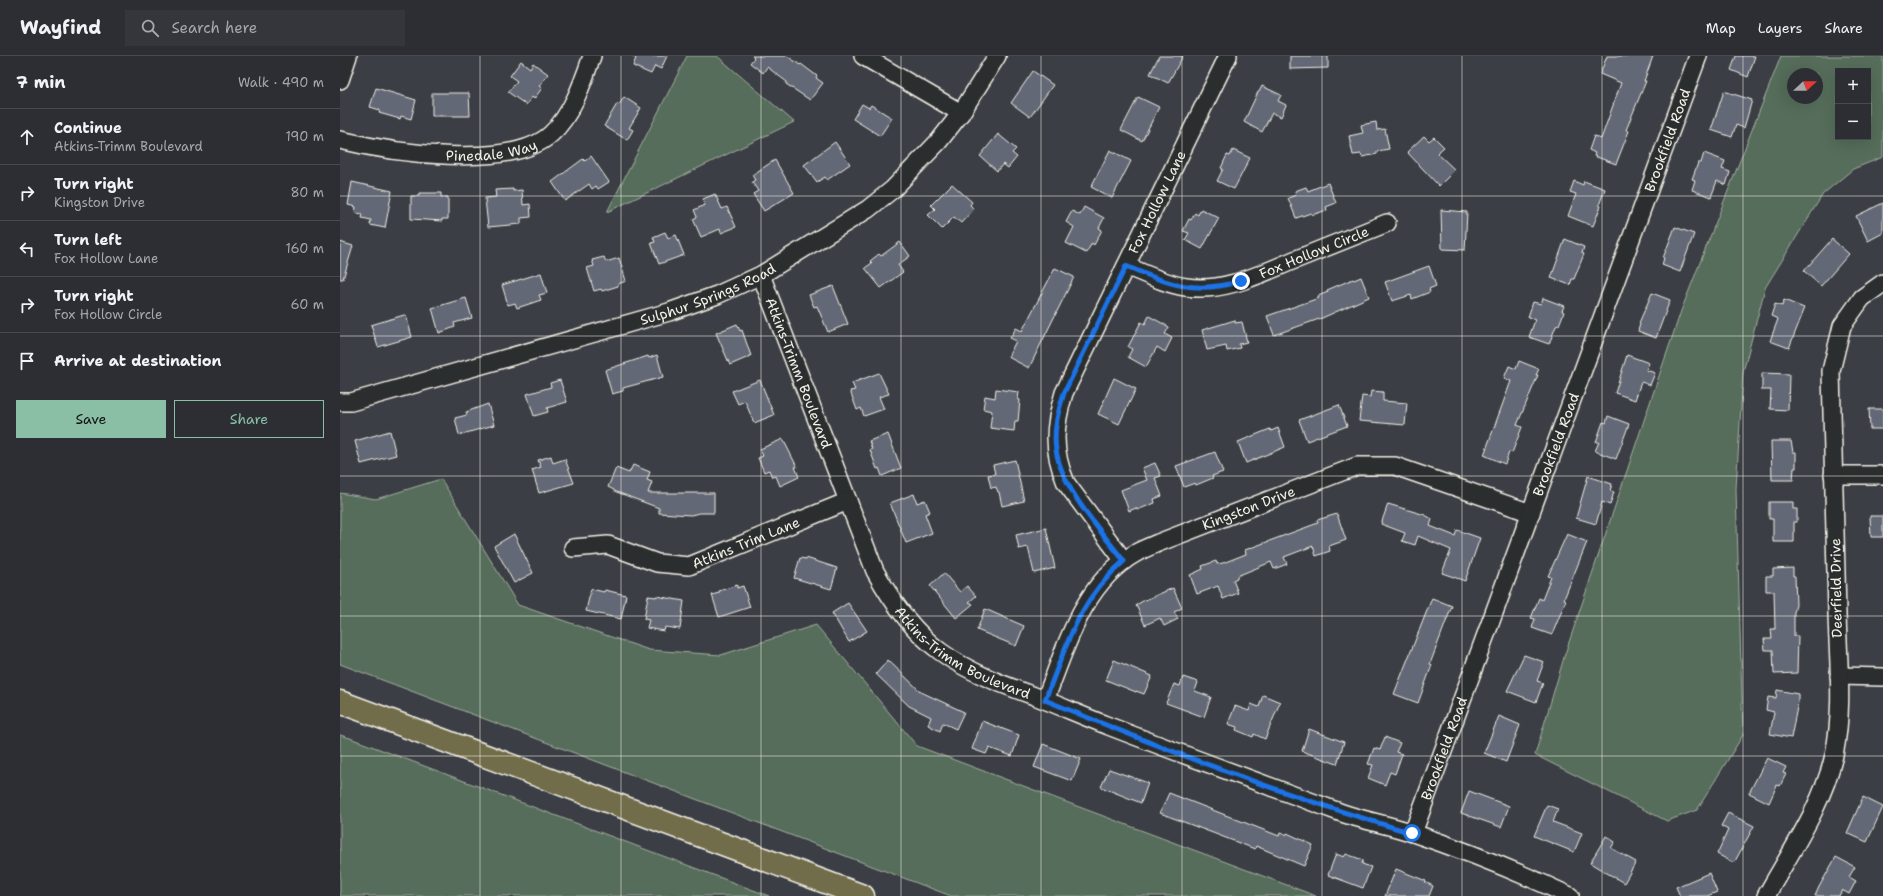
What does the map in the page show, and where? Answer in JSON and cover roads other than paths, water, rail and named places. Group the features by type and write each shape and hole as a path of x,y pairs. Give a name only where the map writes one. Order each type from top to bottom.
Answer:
{"highway":[{"path":"340,702 863,896"}],"street":[{"path":"340,80 348,56"},
{"name":"Pinedale Way","path":"340,140 372,148 418,154 498,153 527,148 551,134 568,112 592,56"},
{"path":"863,56 961,113"},
{"name":"Sulphur Springs Road","path":"340,402 351,402 662,314 717,295 760,276 868,209 893,189 939,141 961,113 997,56"},
{"name":"Fox Hollow Lane","path":"1124,561 1066,483 1060,469 1056,450 1057,415 1064,393 1228,56"},
{"name":"Brookfield Road","path":"1412,833 1698,56"},
{"name":"Fox Hollow Circle","path":"1126,266 1160,281 1180,286 1199,288 1220,286 1241,281 1387,223"},
{"name":"Atkins-Trimm Boulevard","path":"760,276 875,571 888,595 904,617 926,640 942,653 967,668 996,682 1287,794 1342,813 1412,833 1536,880 1570,896"},
{"name":"Deerfield Drive","path":"1766,896 1812,814 1827,779 1834,755 1838,732 1839,676 1831,371 1842,326 1862,298 1883,283"},
{"name":"Kingston Drive","path":"1045,700 1079,616 1100,583 1124,561 1136,553 1158,543 1357,466 1395,466 1531,513"},
{"path":"1833,475 1883,475"},
{"name":"Atkins Trim Lane","path":"573,548 608,545 657,563 689,566 848,501"},
{"path":"1839,676 1883,677"}]}
